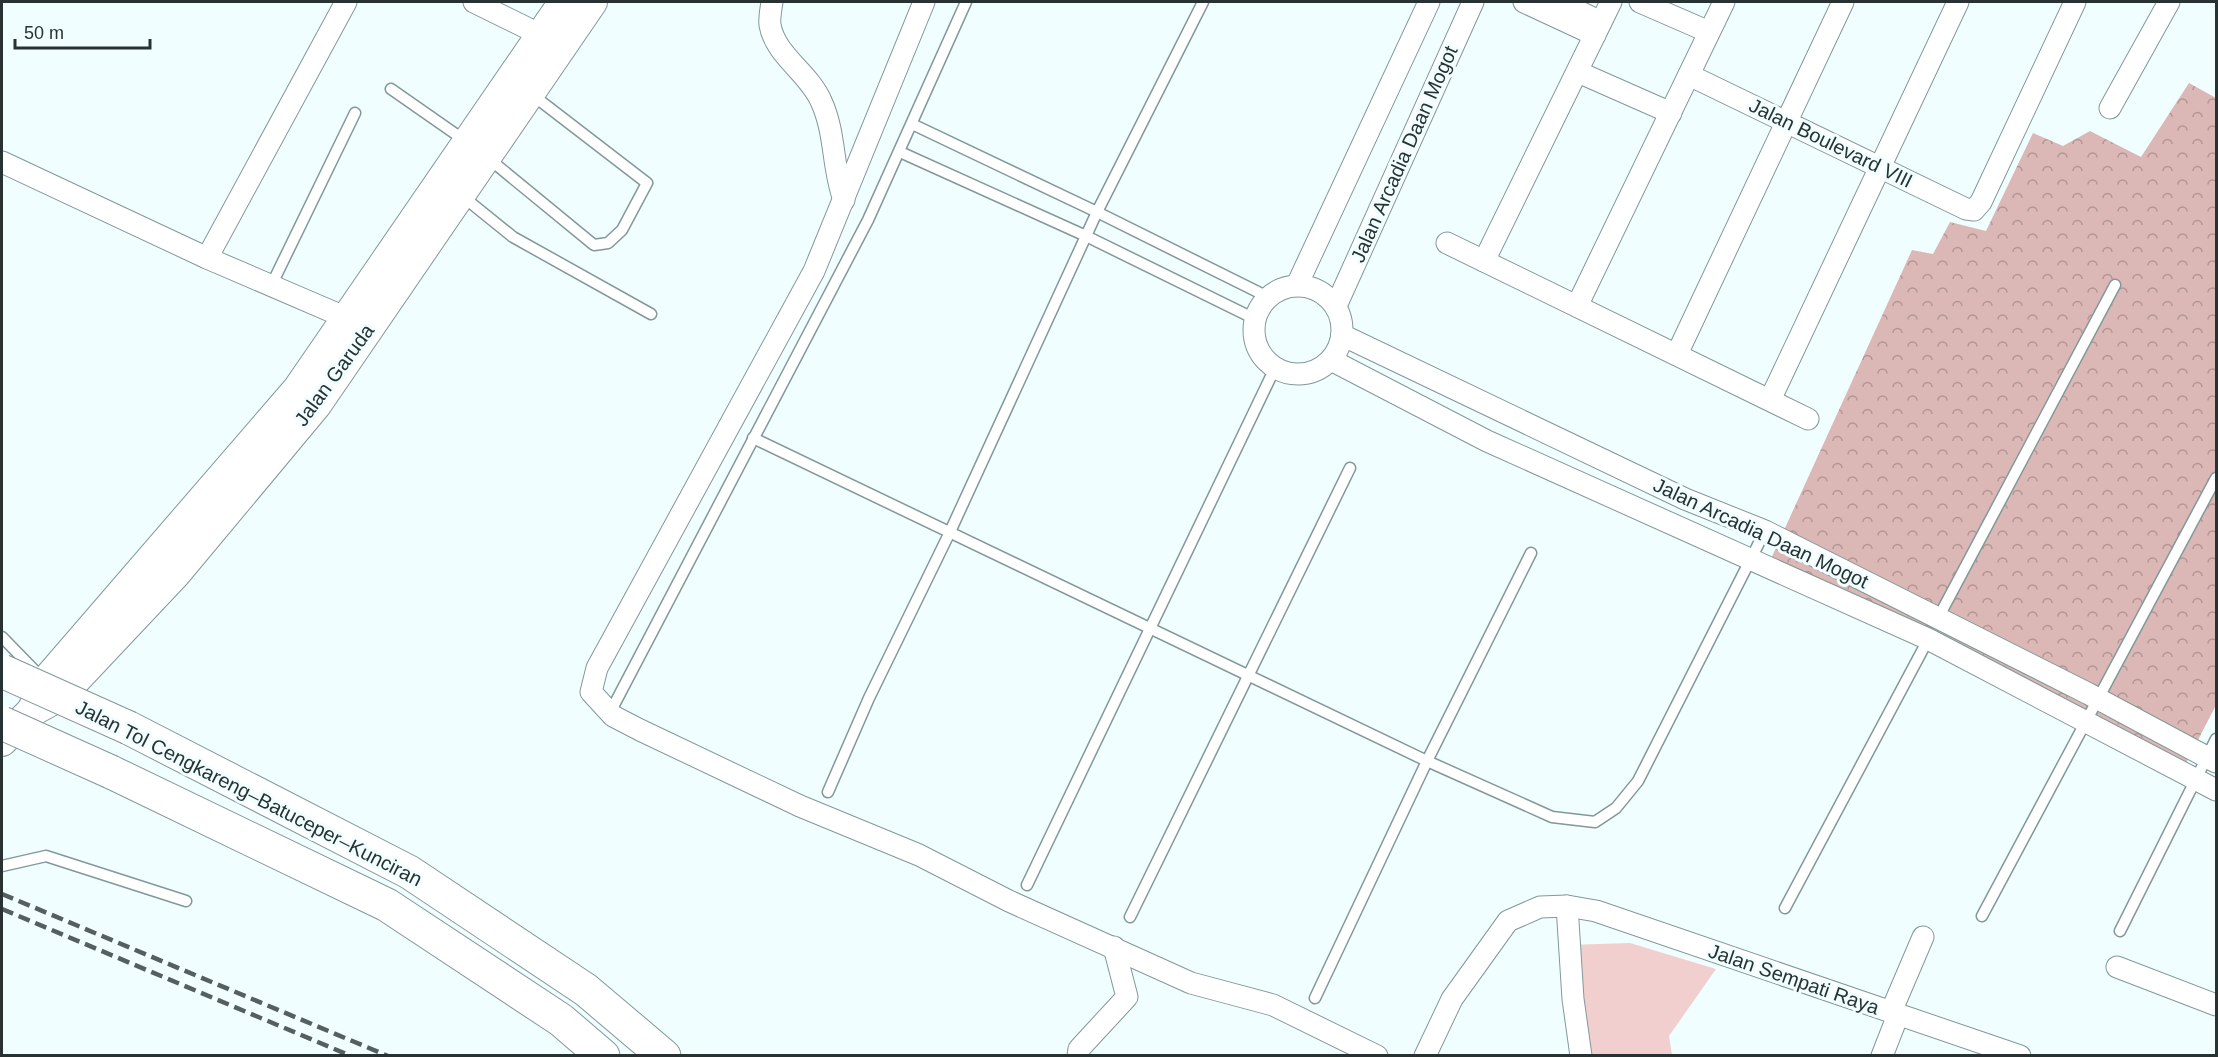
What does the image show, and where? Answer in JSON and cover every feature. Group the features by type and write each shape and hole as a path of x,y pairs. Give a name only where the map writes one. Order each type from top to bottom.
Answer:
{"highway":[{"name":"Jalan Tol Cengkareng–Batuceper–Kunciran","path":"2,671 129,728 409,872 586,990 664,1056"},
{"name":"Jalan Tol Cengkareng–Batuceper–Kunciran","path":"2,723 111,772 387,905 561,1020 603,1056"}],"main road":[{"name":"Jalan Garuda","path":"520,86 541,35 564,2"},
{"name":"Jalan Garuda","path":"307,397 349,319 476,149 520,86 592,2"},
{"name":"Jalan Garuda","path":"2,741 166,563 307,397 459,193 476,149"}],"street":[{"path":"207,258 346,2"},
{"path":"474,2 541,35"},
{"path":"772,2 770,23 774,38 804,72 820,99 832,128 838,178 844,200"},
{"path":"924,2 814,271 597,668 591,692 614,716 800,806 920,855 1009,901 1191,983 1272,1005 1377,1056"},
{"name":"Jalan Arcadia Daan Mogot","path":"1297,285 1429,2"},
{"name":"Jalan Arcadia Daan Mogot","path":"1336,306 1473,2"},
{"path":"1559,2 1598,28"},
{"path":"1484,261 1611,2"},
{"path":"1640,2 1709,33"},
{"path":"1577,306 1724,2"},
{"path":"1677,354 1843,2"},
{"path":"1770,400 1958,2"},
{"name":"Jalan Boulevard VIII","path":"1689,75 1880,166 1966,210 1974,210 1981,202 2075,2"},
{"path":"2110,108 2169,2"},
{"path":"1534,4 1598,28"},
{"path":"1578,72 1671,113"},
{"path":"4,168 349,319"},
{"path":"1447,243 1808,419"},
{"path":"1297,285 1312,287 1325,294 1336,306 1342,320 1342,335 1331,360 1314,372 1294,375 1275,368 1261,356 1254,338 1255,319 1268,297 1281,288 1297,285"},
{"name":"Jalan Arcadia Daan Mogot","path":"1342,335 1685,499 1765,531 2098,700 2214,753"},
{"name":"Jalan Arcadia Daan Mogot","path":"1331,360 1487,441 1928,639 2217,790"},
{"path":"1567,906 1573,999 1581,1056"},
{"name":"Jalan Sempati Raya","path":"1425,1056 1452,999 1508,921 1540,907 1567,906 1596,911 2020,1056"},
{"path":"1882,1056 1894,1013 1923,937"},
{"path":"1077,1056 1079,1049 1127,997 1114,947"},
{"path":"2117,967 2217,1005"}],"lane":[{"path":"614,705 868,220 966,2"},
{"path":"828,792 869,698 949,534 1097,212 1203,2"},
{"path":"391,89 476,149 594,244 608,243 622,230 647,183 520,86"},
{"path":"271,286 355,113"},
{"path":"912,124 1268,297"},
{"path":"900,152 1086,236 1255,319"},
{"path":"459,193 513,237 651,314"},
{"path":"1785,909 2115,285"},
{"path":"1027,885 1275,368"},
{"path":"753,438 1248,677 1303,699 1427,761 1552,818 1595,822 1616,808 1638,781 1765,531"},
{"path":"1130,917 1350,468"},
{"path":"1982,916 2217,478"},
{"path":"1315,999 1427,761 1531,553"},
{"path":"2,637 53,688"},
{"name":"Jalan Arcadia Daan Mogot","path":"2120,931 2194,779 2214,753"},
{"path":"2,866 46,856 186,901"}],"shaded area":[{"path":"1630,943 1716,969 1669,1036 1672,1055 1577,1055 1568,945"}],"green space":[{"path":"2189,83 2216,98 2216,705 2179,777 1911,640 1764,574 1912,250 1933,254 1950,222 1986,231 2033,133 2063,146 2090,131 2141,157"}],"railway":[{"path":"2,894 388,1056"},
{"path":"2,909 351,1056"}]}
